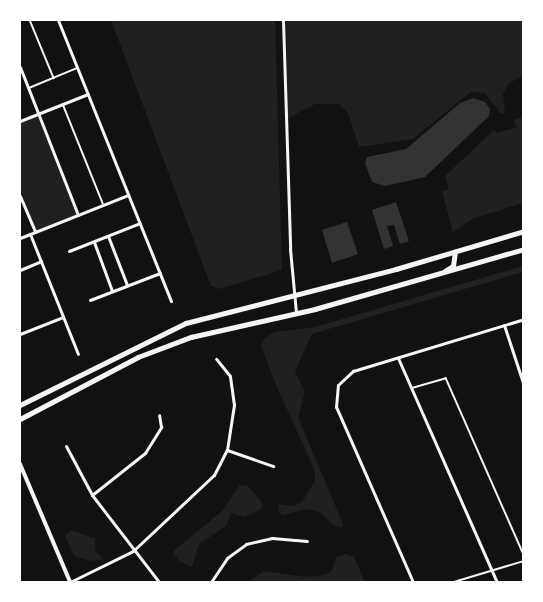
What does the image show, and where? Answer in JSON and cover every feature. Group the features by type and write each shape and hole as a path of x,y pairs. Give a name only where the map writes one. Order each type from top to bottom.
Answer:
{"main road":[{"path":"20,405 171,328 225,311 293,296 524,231"},
{"path":"20,419 158,348 207,332 296,313 524,249"},
{"path":"440,274 453,266 455,252"}],"street":[{"path":"58,20 171,301"},
{"path":"283,20 293,296 296,313"},
{"path":"20,68 78,215"},
{"path":"20,121 88,94"},
{"path":"20,238 128,195"},
{"path":"20,196 35,232"},
{"path":"69,251 140,223"},
{"path":"30,234 78,354"},
{"path":"108,236 127,285"},
{"path":"94,242 112,291"},
{"path":"20,270 41,261"},
{"path":"90,300 160,273"},
{"path":"20,334 63,317"},
{"path":"414,582 335,400 338,385 347,374 524,319"},
{"path":"504,325 524,386"},
{"path":"398,358 497,582"},
{"path":"20,464 69,582 133,551 206,485 227,450 234,420 232,386 225,367 216,359"},
{"path":"92,495 145,453 160,427 159,415"},
{"path":"66,446 92,495 159,582"},
{"path":"227,450 273,466"},
{"path":"212,582 227,558 246,544 266,538 307,541"}],"lane":[{"path":"30,20 54,78"},
{"path":"28,89 78,68"},
{"path":"63,104 103,205"},
{"path":"412,388 446,378 524,555"},
{"path":"454,582 524,561"}],"shaded area":[{"path":"111,20 275,20 282,270 219,289 211,286"},
{"path":"286,20 523,20 523,76 509,83 503,94 505,113 501,114 485,93 471,92 413,139 359,147 348,113 339,104 315,104 288,118"},
{"path":"473,98 485,102 490,109 489,116 425,177 385,186 372,182 365,163 367,157 406,149 460,103"},
{"path":"38,113 78,215 35,232 20,196 20,121"},
{"path":"523,116 523,203 472,219 453,232 442,191 449,189 445,176 494,130 496,133 516,128 514,120"},
{"path":"396,202 409,241 400,244 394,225 387,226 393,246 384,249 372,210"},
{"path":"347,222 358,254 332,263 322,230"},
{"path":"523,266 523,272 312,334 295,371 305,392 298,417 343,524 342,528 332,524 321,513 308,509 283,515 278,512 279,504 293,506 302,502 315,481 315,471 276,385 261,346 263,340 274,332 315,327"},
{"path":"240,485 248,486 259,499 263,505 260,510 245,517 231,513 226,526 199,544 192,567 178,560 173,553 175,550 222,511"},
{"path":"72,530 95,539 95,550 103,559 91,561 74,556 65,536"},
{"path":"345,554 354,557 365,582 248,582 264,571 304,577 325,575 331,572 337,557"}]}
